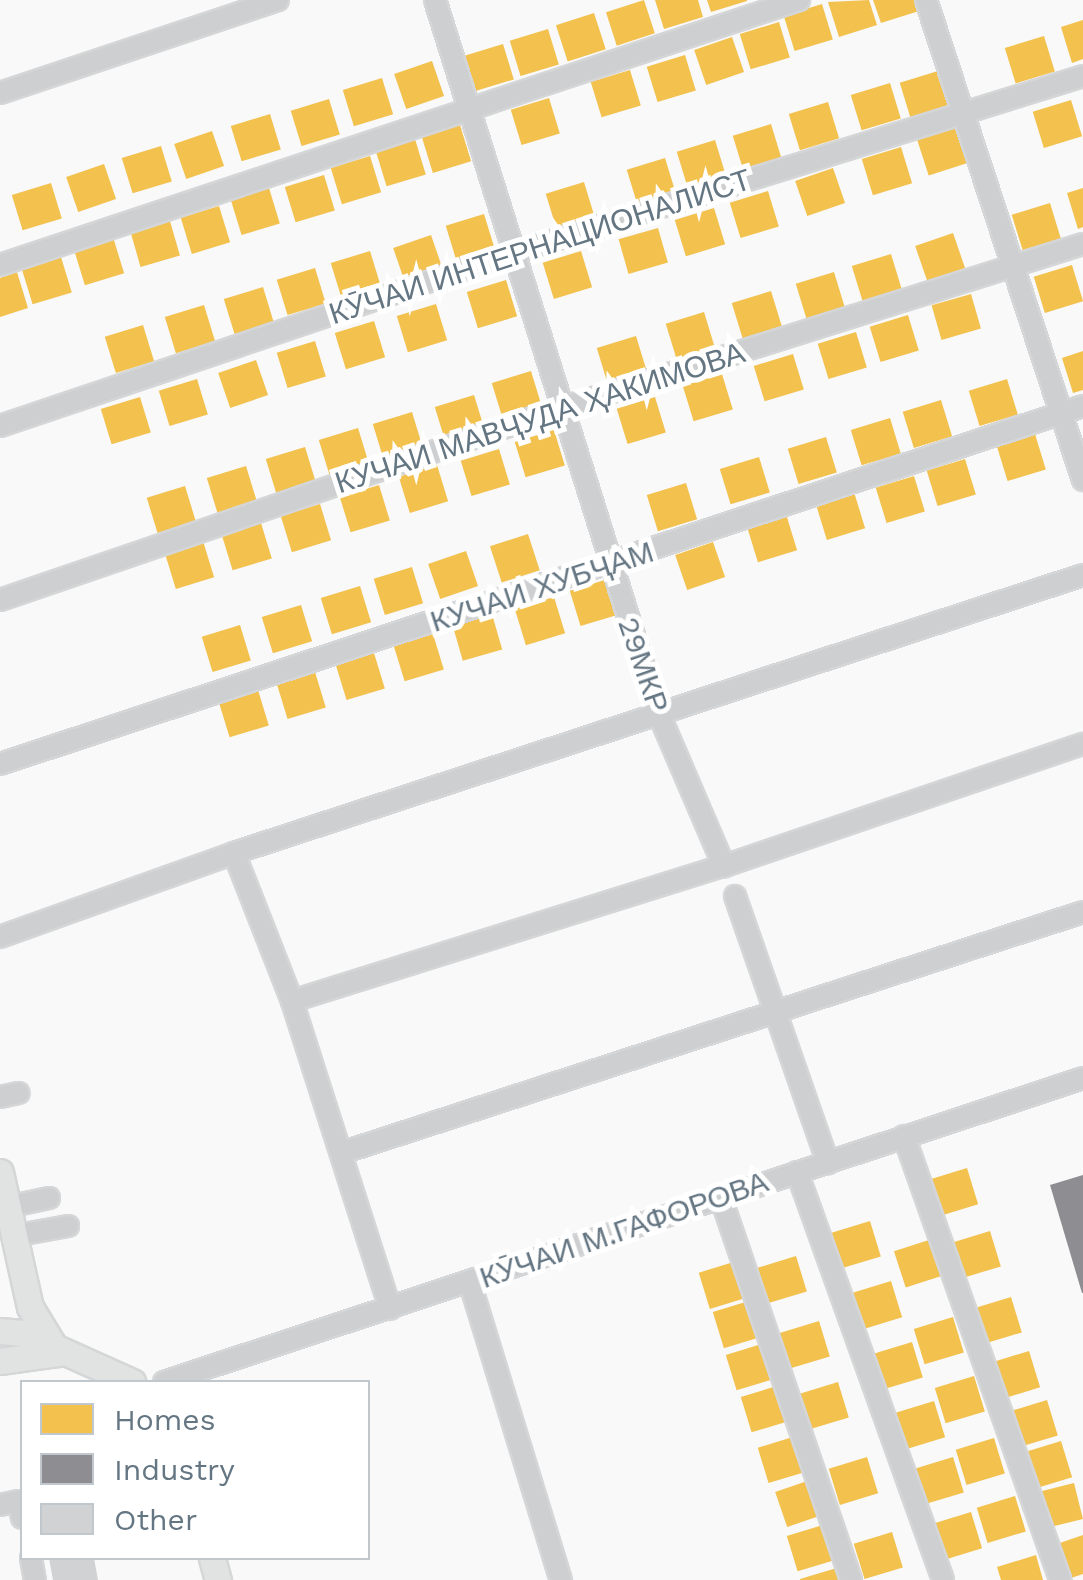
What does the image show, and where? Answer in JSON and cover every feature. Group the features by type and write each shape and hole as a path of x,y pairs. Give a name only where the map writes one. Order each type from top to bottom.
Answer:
{"main road":[{"path":"0,1172 30,1307 58,1352"},
{"path":"0,1331 14,1328 30,1307"},
{"path":"0,1331 22,1333 127,1380"},
{"path":"0,1362 58,1352"}],"street":[{"path":"0,93 278,0"},
{"name":"29МКР","path":"435,0 658,712 724,866"},
{"path":"0,264 799,0"},
{"path":"926,0 1083,480"},
{"name":"КӮЧАИ ИНТЕРНАЦИОНАЛИСТ","path":"0,426 516,252 1083,76"},
{"name":"КУЧАИ МАВҶУДА ҲАКИМОВА","path":"0,600 561,408 1083,244"},
{"name":"КУЧАИ ХУБҶАМ","path":"0,764 611,567 1083,406"},
{"path":"0,937 234,853 1083,575"},
{"path":"292,1000 724,866 1083,744"},
{"path":"234,853 292,1000 390,1309"},
{"path":"735,896 828,1163"},
{"path":"341,1152 775,1016 1083,912"},
{"name":"КӮЧАИ М.ГАФОРОВА","path":"170,1380 1083,1078"},
{"path":"904,1136 1060,1580"},
{"path":"797,1172 943,1580"},
{"path":"720,1195 850,1580"},
{"path":"7,1206 49,1198"},
{"path":"12,1236 68,1226"},
{"path":"470,1283 560,1580"},
{"path":"0,1505 19,1501 20,1507"}],"building: Homes":[{"path":"644,0 655,33 617,46 606,12"},
{"path":"655,0 698,0 703,17 664,29"},
{"path":"707,0 747,0 747,1 711,12"},
{"path":"869,0 877,25 839,37 828,2"},
{"path":"873,0 916,0 919,11 881,23"},
{"path":"822,4 833,39 795,51 784,16"},
{"path":"594,13 606,49 568,62 556,25"},
{"path":"1083,20 1083,59 1072,63 1061,27"},
{"path":"779,22 790,57 751,69 740,34"},
{"path":"548,29 559,64 521,76 510,41"},
{"path":"1044,36 1055,71 1016,83 1005,48"},
{"path":"732,37 744,72 706,85 694,50"},
{"path":"503,44 514,79 475,91 464,56"},
{"path":"685,55 696,90 658,102 647,67"},
{"path":"432,61 444,96 406,109 394,74"},
{"path":"630,70 641,105 602,117 591,82"},
{"path":"938,71 949,106 911,118 900,83"},
{"path":"382,78 393,114 354,126 343,90"},
{"path":"890,83 901,118 862,130 851,95"},
{"path":"549,98 560,133 522,145 511,110"},
{"path":"329,99 340,134 302,146 291,111"},
{"path":"1071,100 1082,136 1044,148 1033,112"},
{"path":"828,102 839,138 800,150 789,114"},
{"path":"270,114 281,149 242,161 231,126"},
{"path":"771,124 782,159 744,171 733,136"},
{"path":"460,125 471,161 433,173 422,137"},
{"path":"955,127 967,163 929,176 917,139"},
{"path":"212,131 224,166 186,179 174,144"},
{"path":"415,139 426,174 387,186 376,151"},
{"path":"715,140 726,176 688,188 677,152"},
{"path":"161,146 172,181 133,193 122,158"},
{"path":"901,147 912,183 873,195 862,159"},
{"path":"370,156 381,192 342,204 331,168"},
{"path":"665,158 676,194 638,206 627,170"},
{"path":"104,164 116,199 78,212 66,177"},
{"path":"833,168 845,203 807,216 795,181"},
{"path":"324,175 335,210 296,222 285,187"},
{"path":"584,182 595,217 557,229 546,194"},
{"path":"51,183 62,218 23,230 12,195"},
{"path":"269,188 280,223 242,235 231,200"},
{"path":"1083,188 1083,227 1078,229 1067,193"},
{"path":"768,191 779,226 741,238 730,203"},
{"path":"1050,203 1061,238 1023,250 1012,215"},
{"path":"219,206 230,242 192,254 181,218"},
{"path":"714,208 725,244 686,256 675,220"},
{"path":"484,214 495,250 457,262 446,226"},
{"path":"170,221 180,256 141,267 131,232"},
{"path":"658,228 668,263 629,274 619,239"},
{"path":"953,233 965,268 927,281 915,246"},
{"path":"431,235 443,270 405,283 393,248"},
{"path":"113,237 124,273 85,285 74,249"},
{"path":"370,251 381,287 342,299 331,263"},
{"path":"581,251 592,287 554,299 543,263"},
{"path":"891,254 902,289 863,301 852,266"},
{"path":"61,257 72,292 33,304 22,269"},
{"path":"1072,265 1083,301 1045,313 1034,277"},
{"path":"315,268 326,303 288,315 277,280"},
{"path":"17,272 28,308 0,317 0,278"},
{"path":"834,272 845,307 807,319 796,284"},
{"path":"506,280 517,316 478,328 467,292"},
{"path":"263,287 274,322 235,334 224,299"},
{"path":"771,291 782,327 743,339 732,303"},
{"path":"971,294 981,329 942,340 932,305"},
{"path":"436,304 447,340 408,352 397,316"},
{"path":"204,305 215,341 176,353 165,317"},
{"path":"704,312 715,347 677,359 666,324"},
{"path":"908,315 919,350 881,362 870,327"},
{"path":"374,321 385,357 346,369 335,333"},
{"path":"143,325 154,361 116,373 105,337"},
{"path":"856,332 867,367 829,379 818,344"},
{"path":"636,336 647,372 608,384 597,348"},
{"path":"315,341 326,376 288,388 277,353"},
{"path":"1083,351 1083,390 1073,393 1062,358"},
{"path":"793,354 804,389 765,401 754,366"},
{"path":"256,360 268,395 230,408 218,373"},
{"path":"531,371 542,406 503,418 492,383"},
{"path":"722,374 733,409 694,421 683,386"},
{"path":"197,379 208,414 170,426 159,391"},
{"path":"1007,379 1018,414 980,426 969,391"},
{"path":"474,395 485,431 446,443 435,407"},
{"path":"140,397 151,432 112,444 101,409"},
{"path":"655,397 666,432 628,444 617,409"},
{"path":"941,400 952,436 914,448 903,412"},
{"path":"412,412 423,447 384,459 373,424"},
{"path":"890,418 901,453 862,465 851,430"},
{"path":"358,428 369,464 330,476 319,440"},
{"path":"554,430 565,465 526,477 515,442"},
{"path":"1035,434 1046,469 1008,481 997,446"},
{"path":"826,437 837,472 799,484 788,449"},
{"path":"305,447 316,483 277,495 266,459"},
{"path":"499,449 510,484 472,496 461,461"},
{"path":"759,457 770,492 731,504 720,469"},
{"path":"965,459 976,494 938,506 927,471"},
{"path":"437,465 448,501 410,513 399,477"},
{"path":"246,466 257,502 218,514 207,478"},
{"path":"914,476 925,511 887,523 876,488"},
{"path":"686,483 697,519 658,531 647,495"},
{"path":"379,485 390,520 351,532 340,497"},
{"path":"185,486 196,521 158,533 147,498"},
{"path":"854,492 865,528 827,540 816,504"},
{"path":"320,504 331,540 292,552 281,516"},
{"path":"786,514 797,550 758,562 747,526"},
{"path":"261,523 272,558 233,570 222,535"},
{"path":"528,534 540,570 502,583 490,546"},
{"path":"203,541 214,577 176,589 165,553"},
{"path":"713,542 725,577 687,590 675,555"},
{"path":"466,551 478,586 440,599 428,564"},
{"path":"412,567 423,603 385,615 374,579"},
{"path":"608,579 619,614 581,626 570,591"},
{"path":"360,586 371,622 332,634 321,598"},
{"path":"554,597 565,633 526,645 515,609"},
{"path":"301,605 312,641 273,653 262,617"},
{"path":"492,614 502,650 463,661 453,625"},
{"path":"240,625 251,660 213,672 202,637"},
{"path":"433,634 444,669 405,681 394,646"},
{"path":"374,653 385,688 347,700 336,665"},
{"path":"315,672 326,707 288,719 277,684"},
{"path":"258,690 269,725 230,737 219,702"},
{"path":"967,1168 978,1204 940,1216 929,1180"},
{"path":"870,1221 881,1256 842,1268 831,1233"},
{"path":"990,1231 1001,1266 963,1278 952,1243"},
{"path":"932,1239 944,1275 906,1288 894,1251"},
{"path":"796,1256 807,1291 769,1303 758,1268"},
{"path":"737,1261 748,1297 710,1309 699,1273"},
{"path":"891,1281 902,1317 864,1329 853,1293"},
{"path":"1011,1297 1022,1332 983,1344 972,1309"},
{"path":"752,1300 763,1336 724,1348 713,1312"},
{"path":"953,1317 964,1352 925,1364 914,1329"},
{"path":"819,1321 830,1356 791,1368 780,1333"},
{"path":"912,1342 923,1377 884,1389 873,1354"},
{"path":"765,1343 776,1378 737,1390 726,1355"},
{"path":"1029,1351 1040,1387 1002,1399 991,1363"},
{"path":"974,1376 985,1411 946,1423 935,1388"},
{"path":"838,1382 849,1417 811,1429 800,1394"},
{"path":"780,1385 791,1420 752,1432 741,1397"},
{"path":"1047,1400 1058,1435 1019,1447 1008,1412"},
{"path":"934,1401 945,1437 907,1449 896,1413"},
{"path":"796,1436 807,1471 769,1483 758,1448"},
{"path":"994,1438 1005,1473 967,1485 956,1450"},
{"path":"1061,1441 1072,1477 1033,1489 1022,1453"},
{"path":"867,1457 878,1493 840,1505 829,1469"},
{"path":"953,1457 964,1492 925,1504 914,1469"},
{"path":"813,1479 825,1514 787,1527 775,1492"},
{"path":"1074,1483 1083,1519 1044,1529 1035,1493"},
{"path":"1015,1496 1026,1531 988,1543 977,1508"},
{"path":"971,1512 982,1548 944,1560 933,1524"},
{"path":"826,1524 837,1559 798,1571 787,1536"},
{"path":"892,1532 903,1567 865,1579 854,1544"},
{"path":"1083,1535 1083,1574 1065,1580 1054,1545"},
{"path":"1036,1555 1043,1580 1001,1580 997,1567"},
{"path":"840,1567 844,1580 800,1580 800,1579"}],"building: Industry":[{"path":"1083,1175 1083,1293 1082,1293 1050,1185"}],"building: Other":[{"path":"49,1560 94,1560 98,1580 53,1580"}]}
